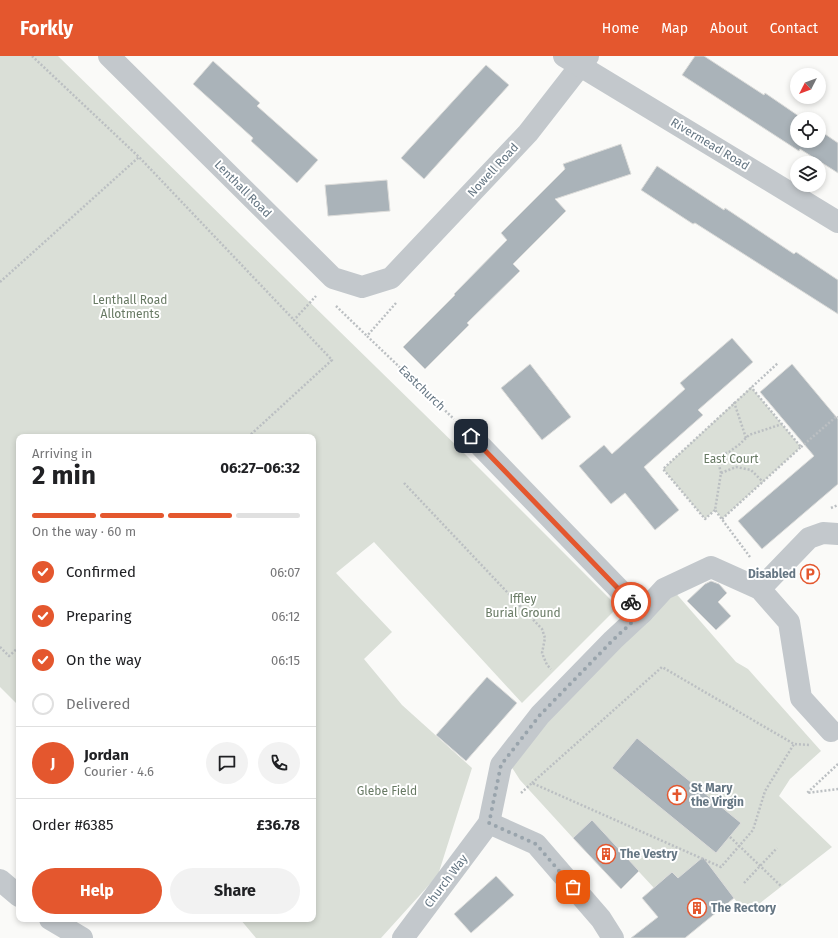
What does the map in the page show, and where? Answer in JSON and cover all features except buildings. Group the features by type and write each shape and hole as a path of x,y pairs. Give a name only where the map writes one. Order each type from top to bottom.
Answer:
{"street":[{"name":"Lenthall Road","path":"109,56 332,278 362,287 391,278"},
{"name":"Nowell Road","path":"391,278 528,133 578,59"},
{"name":"Rivermead Road","path":"578,59 838,222"},
{"path":"471,436 642,613"},
{"path":"760,589 809,538 823,533 838,534"},
{"path":"613,938 601,919 536,844 489,823 501,765 540,715 664,589 711,567 760,589 789,622 801,698 831,730"},
{"name":"Church Way","path":"403,938 489,823"},
{"path":"0,880 16,893"},
{"path":"55,922 82,938"}],"path":[{"path":"32,56 139,158 332,360 251,434"},
{"path":"0,282 139,158"},
{"name":"Eastchurch","path":"391,278 402,295 368,336 471,436"},
{"path":"294,320 311,302"},
{"path":"778,363 663,469 705,519 715,510 721,473 718,461 720,455 729,452 750,435 782,424"},
{"path":"751,387 801,447"},
{"path":"734,402 746,439"},
{"path":"722,519 801,447 837,416 838,417"},
{"path":"721,473 736,467 751,470 763,482"},
{"path":"404,483 542,629 546,638 542,653 547,664 567,687"},
{"path":"715,510 753,560 760,589"},
{"path":"0,647 9,656 16,650"},
{"path":"489,823 532,783 662,667 794,744 765,791 753,830 721,867 532,783"},
{"path":"838,764 807,793 838,789"},
{"path":"730,837 781,886"},
{"path":"744,883 778,848"}],"green space":[{"name":"Lenthall Road Allotments","path":"0,56 58,56 467,456 618,607 522,703 374,542 336,573 392,632 364,659 402,705 472,768 438,875 381,938 256,938 243,922 316,922 316,434 16,434 16,703 0,687"},
{"name":"East Court","path":"751,387 801,447 722,519 715,510 705,519 663,469"},
{"path":"673,590 736,662 748,669 821,751 790,779 779,796 832,847 746,914 718,877 678,878 672,872 654,888 592,821 573,838 520,780 509,763"}],"way so far":[{"path":"573,887 536,844 489,823 501,765 540,715 613,640 642,613 631,602"}],"place":[{"name":"Disabled","path":"810,574"},
{"name":"St Mary the Virgin","path":"677,795"},
{"name":"The Vestry","path":"606,854"},
{"name":"The Rectory","path":"697,908"}],"route":[{"path":"471,436 631,602"}],"park label":[{"name":"Iffley Burial Ground","path":"523,606"},
{"name":"Glebe Field","path":"387,791"}]}
